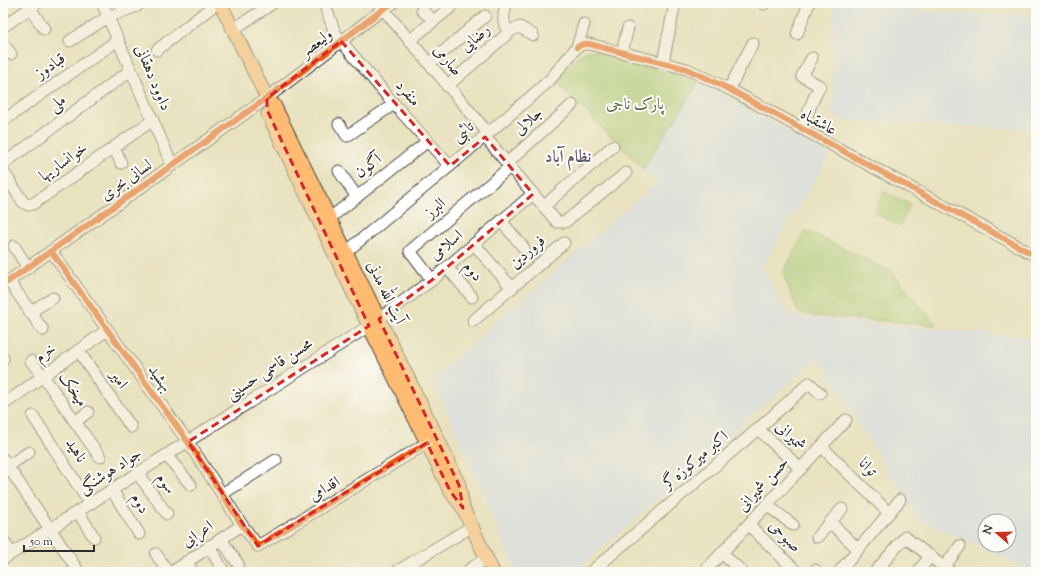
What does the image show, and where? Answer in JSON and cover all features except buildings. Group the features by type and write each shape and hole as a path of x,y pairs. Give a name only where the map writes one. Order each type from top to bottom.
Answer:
{"main road":[{"name":"آیت الله مدنی","path":"220,3 267,98 274,105 330,218 341,255"},
{"name":"آیت الله مدنی","path":"267,98 267,110 341,255 432,440 450,491 463,508 493,572"}],"street":[{"name":"داوود دهقانی","path":"102,3 172,165"},
{"path":"157,50 217,3"},
{"path":"234,29 273,3"},
{"name":"منفرد","path":"324,3 335,33 341,41 394,104 450,166"},
{"name":"ولیعصر","path":"267,98 341,41 380,6 393,3"},
{"path":"506,3 504,26 509,32 520,27 533,35"},
{"path":"663,62 675,3"},
{"path":"797,34 809,3"},
{"path":"3,27 33,6 44,29"},
{"path":"70,40 108,16 137,6"},
{"name":"صارمی","path":"380,6 557,222 565,222 626,173"},
{"path":"409,41 451,7"},
{"path":"422,10 434,21"},
{"path":"429,64 485,16"},
{"name":"تائبی","path":"341,255 450,166 549,81 577,47 584,24"},
{"path":"622,52 628,28"},
{"name":"رضایی","path":"447,86 509,32"},
{"name":"قبادوز","path":"3,121 118,40"},
{"path":"729,89 752,43"},
{"path":"3,44 11,54"},
{"name":"عاشقباه","path":"577,47 586,44 663,62 694,72 729,89 1036,256"},
{"path":"802,129 820,86 802,76 812,58"},
{"name":"ملی","path":"3,164 131,70"},
{"name":"لسانی بحری","path":"6,283 267,98"},
{"path":"339,124 347,136 394,104"},
{"name":"جلالی","path":"509,165 572,106"},
{"name":"خوانساریها","path":"3,171 23,202 28,205 33,204 153,120"},
{"name":"آگون","path":"330,218 428,141"},
{"path":"544,206 614,146"},
{"path":"114,147 121,163"},
{"name":"البرز","path":"432,280 410,251 509,165"},
{"path":"339,171 357,197"},
{"name":"اسلامی","path":"374,323 432,280 533,194"},
{"path":"501,221 524,248"},
{"name":"فروردین","path":"473,321 564,243"},
{"name":"فروردین","path":"474,244 512,288"},
{"path":"14,246 28,268"},
{"name":"بهشید","path":"51,251 188,442 242,524"},
{"name":"دوم","path":"447,267 472,297"},
{"path":"6,283 43,330"},
{"path":"30,312 53,298"},
{"name":"محسن قاسمی حسینی","path":"188,442 374,323"},
{"name":"خرم","path":"3,405 107,330"},
{"name":"امیر","path":"78,350 131,427"},
{"name":"میخک","path":"31,361 100,457"},
{"name":"اکبر میرکوزه‌گر","path":"591,572 758,429 809,383 820,393"},
{"name":"میخک","path":"75,422 88,412"},
{"name":"ناهید","path":"33,416 90,504"},
{"name":"حسن شمیرانی","path":"704,572 846,420"},
{"name":"شمیرانی","path":"758,429 801,469"},
{"name":"اقدامی","path":"242,524 258,546 432,440"},
{"name":"جواد هوشنگی","path":"7,556 188,442"},
{"name":"توانا","path":"822,447 889,513"},
{"path":"29,452 5,463 79,572"},
{"path":"166,455 191,485"},
{"path":"222,494 276,460"},
{"name":"سوم","path":"138,474 167,514"},
{"name":"دوم","path":"112,490 139,534"},
{"path":"838,572 900,500"},
{"path":"767,504 793,525"},
{"path":"817,536 842,509"},
{"path":"78,512 94,537"},
{"path":"830,522 858,549"},
{"name":"اعرابی","path":"172,572 242,524"},
{"name":"صبوحی","path":"749,525 797,572"},
{"path":"396,572 471,527"},
{"path":"875,572 906,537 947,570 960,546"},
{"path":"221,539 238,564"},
{"path":"3,540 7,556"},
{"path":"209,546 224,572"},
{"path":"722,553 742,572"},
{"path":"156,554 168,572"},
{"path":"917,572 931,556"},
{"path":"469,570 486,558"},
{"path":"186,562 193,572"}],"highlighted area":[{"path":"341,41 450,166 485,137 533,194 432,280 379,319 459,485 463,508 450,491 427,443 258,546 188,442 369,326 267,110 267,98"}],"shaded area":[{"path":"834,3 892,3 904,8 952,14 1036,14 1036,129 845,121 832,113"},
{"path":"699,82 831,154 761,268 791,316 1036,338 1036,572 1033,572 993,553 1017,553 1017,513 977,513 977,546 918,518 854,417 826,369 803,335 817,358 575,572 517,572 432,378 658,182 643,169"}],"green space":[{"name":"پارک ناجی","path":"586,51 594,51 699,82 643,169 555,81 578,56"},
{"path":"884,192 910,204 900,226 874,213"},
{"path":"806,230 892,272 936,325 815,316 798,312 783,273"}],"cycle path":[{"path":"3,285 267,98 393,3"},
{"path":"577,47 583,44 589,44 687,69 729,89 1036,256"},
{"path":"51,251 188,442 242,525 258,546 427,443"}],"district":[{"name":"نظام آباد","path":"568,158"}]}
